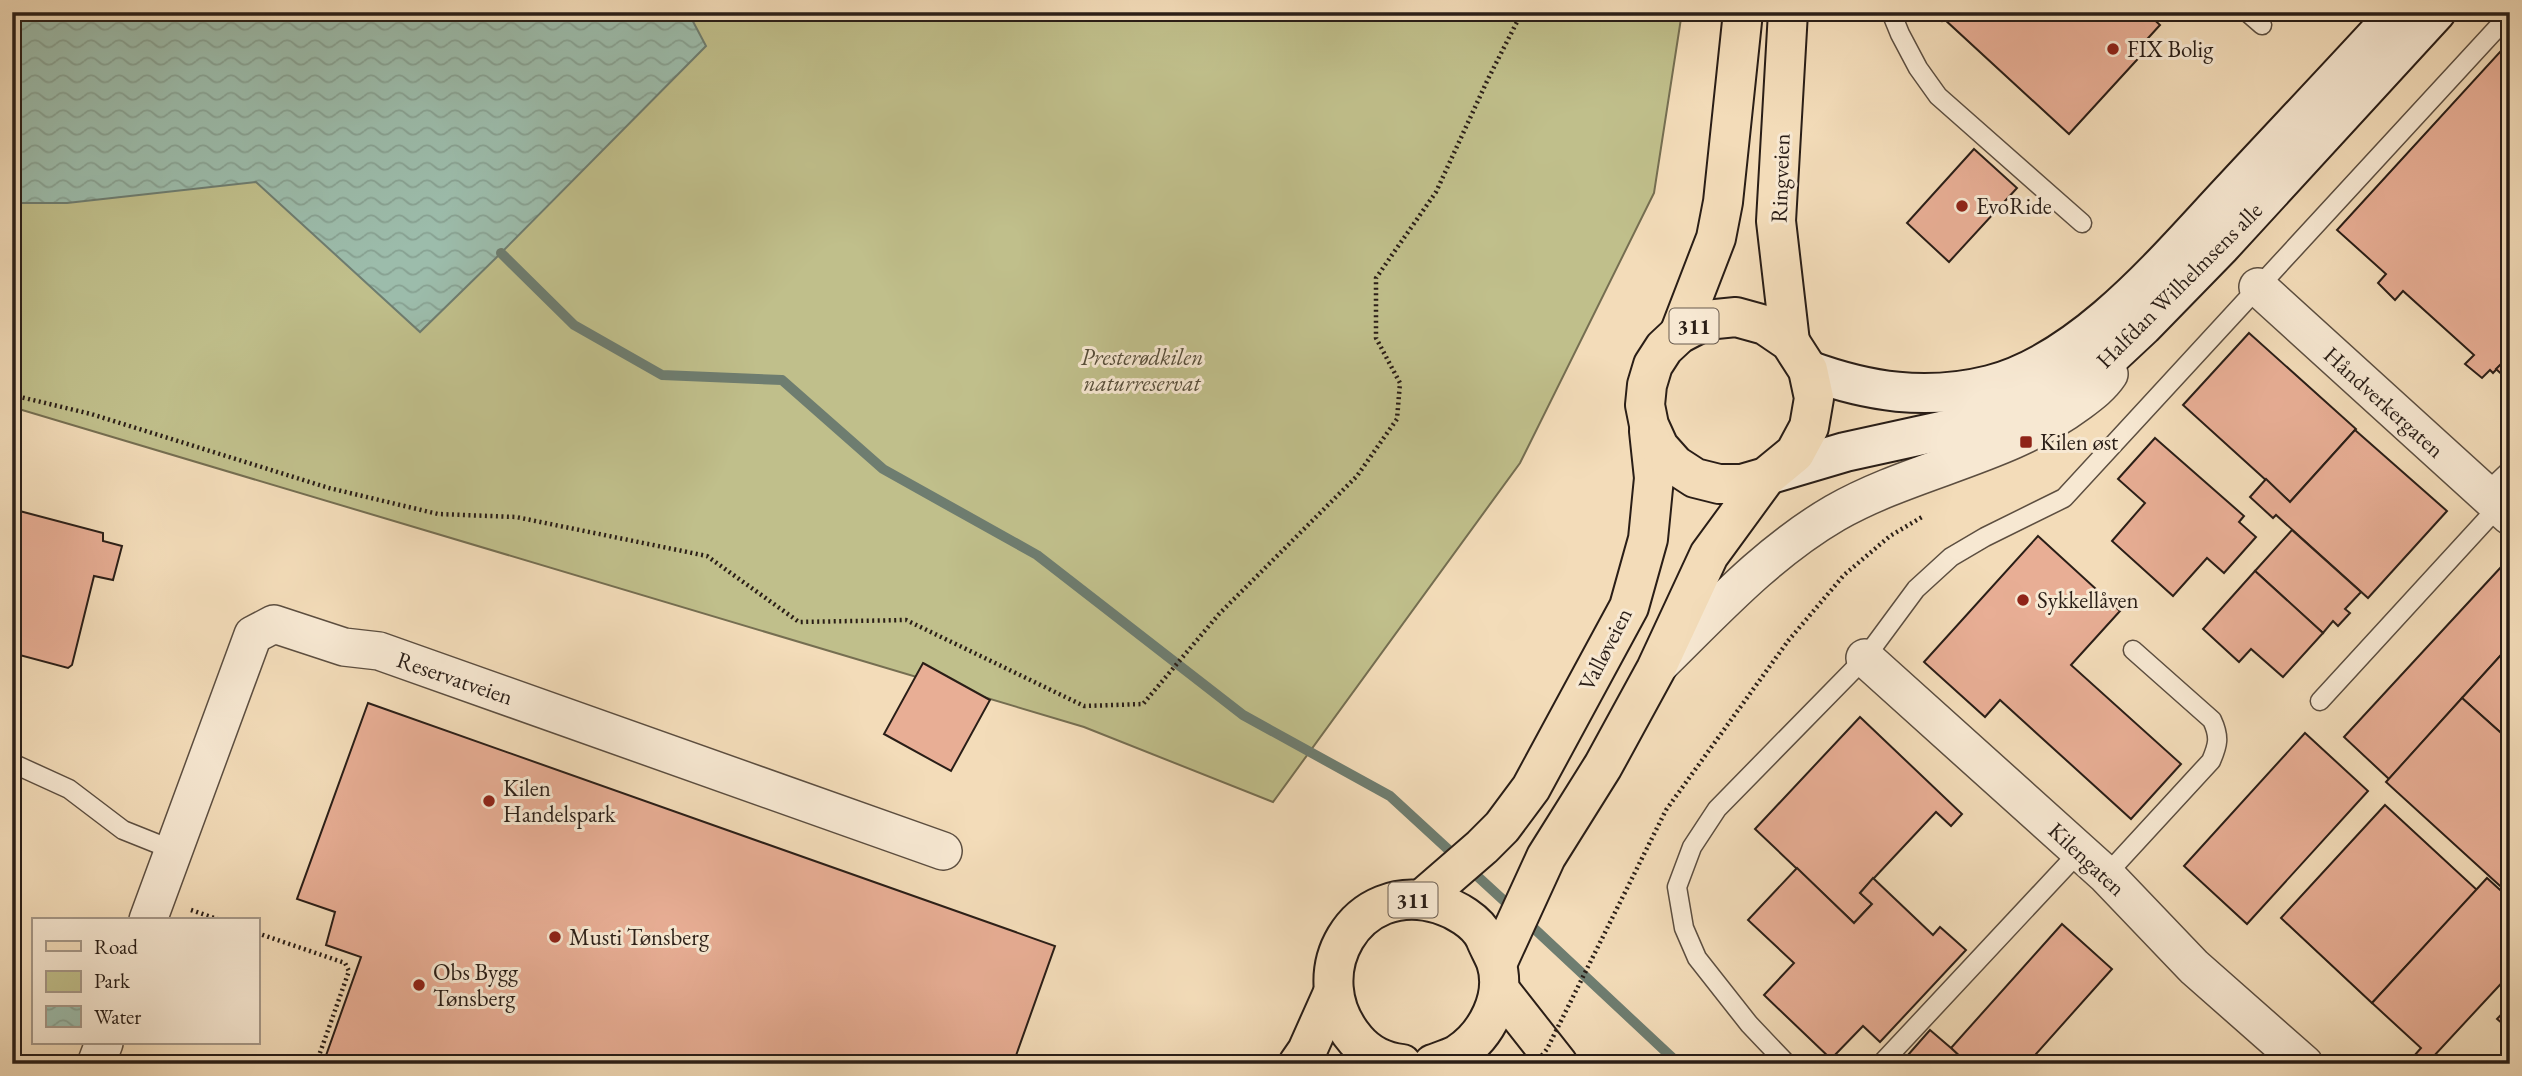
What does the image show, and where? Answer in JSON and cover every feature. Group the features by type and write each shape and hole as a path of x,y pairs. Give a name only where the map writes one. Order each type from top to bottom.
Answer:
{"main road":[{"name":"311","path":"1679,334 1716,238 1723,202 1743,12"},
{"name":"Ringveien","path":"1501,963 1546,857 1604,766 1656,669 1709,555 1770,475 1795,453 1809,427 1814,398 1799,356 1776,221 1788,12"},
{"name":"Halfdan Wilhelmsens alle","path":"1799,356 1845,384 1890,393 1934,393 1990,385 2037,366 2079,340 2123,303 2398,12"},
{"name":"Halfdan Wilhelmsens alle","path":"1770,475 1845,452 2000,418 2050,398 2097,369 2221,246 2436,12"},
{"name":"311","path":"1770,475 1742,484 1718,484 1695,478 1675,465 1659,447 1649,425 1646,395 1653,365 1664,348 1679,334 1706,320 1736,317 1765,325 1799,356"},
{"name":"Valløveien","path":"1433,889 1482,847 1531,788 1629,607 1648,539 1654,478 1649,425"},
{"name":"311","path":"1402,1064 1390,1062 1363,1048 1343,1025 1332,995 1333,965 1345,937 1365,915 1392,902 1433,889 1482,932 1501,963"},
{"path":"1433,1064 1456,1055 1478,1038 1492,1015 1501,963"},
{"path":"1501,963 1558,1064"},
{"name":"311","path":"1298,1064 1307,1051 1332,995"}],"street":[{"name":"Håndverkergaten","path":"2258,287 2501,497"},
{"path":"1656,669 1755,571 1799,536 1837,512 1895,484 2004,443 2057,418 2102,384 2143,326"},
{"name":"Reservatveien","path":"149,918 253,635 274,624 344,648 379,651 943,851"},
{"name":"Kilengaten","path":"1865,658 2093,863 2194,967 2304,1064"},
{"path":"96,1064 104,1044"}],"lane":[{"path":"1891,12 1919,68 1938,96 2082,223"},
{"path":"2247,12 2262,26"},
{"path":"1787,1064 1749,1024 1697,958 1684,928 1677,887 1692,847 1717,809 1865,658 1916,589 1951,557 2064,498 2510,14"},
{"path":"2320,701 2501,497"},
{"path":"1881,1064 2093,863 2211,761 2218,745 2218,733 2212,720 2133,650"},
{"path":"12,764 69,789 123,830 173,850"}],"path":[{"path":"12,395 91,414 329,488 424,511 516,517 708,556 799,622 906,620 1084,706 1143,704 1219,614 1357,476 1397,419 1400,383 1376,338 1376,278 1436,192 1522,12"},
{"path":"1535,1064 1547,1049 1666,810 1788,642"},
{"path":"259,934 345,964 349,971 316,1064"}],"green space":[{"name":"Presterødkilen naturreservat","path":"12,12 1682,12 1654,193 1520,463 1273,802 1084,727 12,407"}],"water":[{"path":"12,12 688,12 706,46 420,332 256,182 67,203 12,203"}],"building":[{"path":"1933,12 2146,12 2160,25 2140,47 2145,51 2069,134 1944,19 1942,21"},
{"path":"2510,41 2510,355 2493,373 2490,370 2482,378 2465,364 2474,355 2403,291 2395,300 2378,283 2386,274 2337,230"},
{"name":"EvoRide","path":"1974,149 2017,188 1949,262 1907,223"},
{"path":"2249,333 2356,429 2290,502 2183,405"},
{"path":"2510,355 2510,382 2496,369"},
{"path":"2355,430 2447,511 2368,598 2276,515 2273,518 2250,497 2266,479 2290,502"},
{"path":"2155,438 2244,516 2239,522 2256,537 2224,573 2207,558 2173,596 2112,541 2145,503 2118,479"},
{"path":"12,509 103,533 103,541 122,546 113,580 94,576 72,665 68,668 12,653"},
{"path":"2292,530 2361,592 2345,609 2350,613 2338,626 2333,621 2323,633 2255,571"},
{"path":"2038,536 2120,611 2071,665 2181,764 2131,819 2000,700 1985,717 1924,662"},
{"path":"2502,566 2510,573 2510,645 2389,779 2344,737"},
{"path":"2255,571 2323,633 2283,677 2251,649 2239,662 2203,629"},
{"path":"2510,645 2510,741 2462,698"},
{"path":"923,663 990,700 951,771 884,734"},
{"path":"2462,698 2510,741 2510,895 2386,782"},
{"name":"Kilen Handelspark","path":"368,703 1055,946 1013,1064 323,1064 361,957 326,945 335,912 297,899"},
{"path":"1860,717 1962,814 1951,826 1936,812 1860,893 1872,904 1854,923 1755,829"},
{"path":"2305,733 2368,791 2247,924 2184,866"},
{"path":"2385,805 2477,890 2372,1003 2281,918"},
{"path":"1797,868 1854,923 1872,904 1860,893 1873,878 1933,935 1940,927 1966,950 1880,1042 1863,1026 1831,1059 1764,995 1794,963 1748,920"},
{"path":"2487,878 2510,899 2510,974 2432,1058 2438,1064 2407,1064 2421,1048 2372,1003"},
{"path":"2062,924 2112,969 2027,1064 1968,1064 1951,1048"},
{"path":"2510,1005 2510,1030 2497,1019"},
{"path":"1930,1030 1951,1048 1968,1064 1900,1064"}],"waterway":[{"path":"501,253 574,325 662,375 782,380 883,469 1037,555 1243,715 1390,796 1513,909"},
{"path":"1525,920 1679,1064"}],"place":[{"name":"FIX Bolig","path":"2113,49"},
{"name":"EvoRide","path":"1962,206"},
{"name":"Kilen øst","path":"2026,442"},
{"name":"Sykkellåven","path":"2023,600"},
{"name":"Kilen Handelspark","path":"489,801"},
{"name":"Musti Tønsberg","path":"555,937"},
{"name":"Obs Bygg Tønsberg","path":"419,985"}]}
